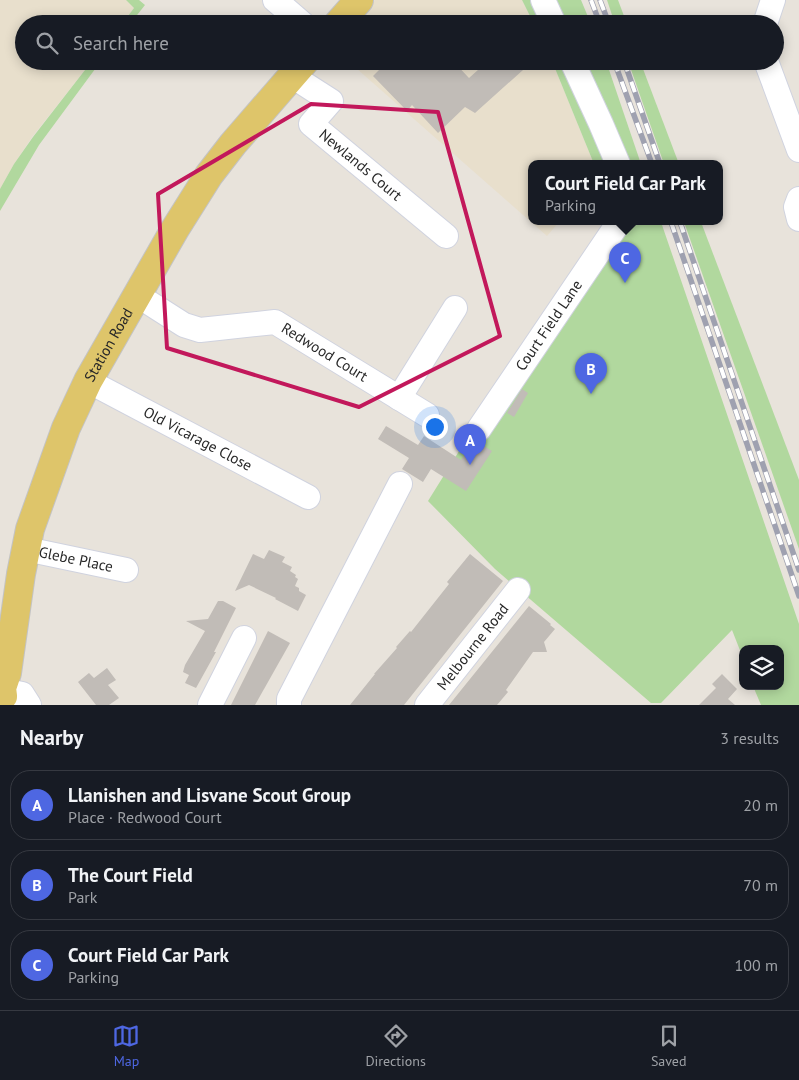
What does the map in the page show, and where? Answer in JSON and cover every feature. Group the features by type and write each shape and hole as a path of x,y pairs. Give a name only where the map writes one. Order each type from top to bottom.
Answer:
{"main road":[{"path":"346,15 359,0"},
{"name":"Station Road","path":"12,697 26,549 30,529 66,428 88,381 209,175 233,144 297,70"}],"street":[{"path":"276,0 293,15"},
{"path":"543,0 550,15"},
{"path":"768,15 773,0"},
{"name":"Newlands Court","path":"301,70 331,101 311,124 446,236"},
{"path":"576,70 616,160"},
{"path":"769,70 799,150"},
{"path":"799,199 796,207 799,219"},
{"name":"Court Field Lane","path":"479,429 617,225"},
{"name":"Redwood Court","path":"137,295 184,325 200,330 275,322 427,415"},
{"path":"400,398 456,308"},
{"name":"Old Vicarage Close","path":"88,381 308,497"},
{"path":"290,705 289,699 400,484"},
{"name":"Glebe Place","path":"26,549 126,570"},
{"name":"Melbourne Road","path":"427,705 518,590"},
{"path":"210,705 244,638"}],"highlighted area":[{"path":"311,104 438,112 500,336 359,407 167,348 158,194"}],"shaded area":[{"path":"0,0 126,0 134,8 129,15 15,15 15,70 85,70 32,137 0,189"},
{"path":"375,0 522,0 530,15 362,15"},
{"path":"358,70 556,70 592,160 528,160 528,219"},
{"path":"534,225 556,225 547,236"}],"green space":[{"path":"126,0 139,0 145,5 137,15 129,15 134,8"},
{"path":"522,0 581,0 587,15 530,15"},
{"path":"607,0 618,0 624,15 612,15"},
{"path":"85,70 94,70 39,145 0,211 0,189 14,164"},
{"path":"556,70 609,70 640,160 592,160"},
{"path":"631,70 643,70 677,160 663,160"},
{"path":"609,225 662,225 799,624 799,705 761,705 755,690 784,690 784,645 739,645 739,648 732,630 661,703 651,703 495,569 428,501 479,419"},
{"path":"685,225 702,225 799,480 799,549"}],"building":[{"path":"379,70 461,70 469,78 478,70 523,70 475,113 465,107 438,133 412,105 407,111 373,76"},
{"path":"522,389 528,393 514,417 507,413"},
{"path":"386,426 418,445 424,436 461,460 474,441 492,451 466,491 431,469 423,482 402,469 409,458 378,439"},
{"path":"269,550 285,557 282,562 292,567 290,571 298,579 295,586 306,595 298,611 249,585 235,591 253,554 264,559"},
{"path":"470,554 503,581 404,705 350,705 396,647 411,632"},
{"path":"218,601 223,601 236,608 214,652 216,652 196,688 185,683 189,675 183,672 185,665 205,631 186,621 208,619"},
{"path":"529,606 555,629 544,642 547,652 533,652 506,690 508,692 497,705 449,705"},
{"path":"268,631 290,643 255,705 231,705"},
{"path":"107,668 116,680 108,685 119,698 109,705 96,705 78,682 89,673 94,678"},
{"path":"722,674 737,689 728,699 735,705 699,705 716,688 712,684"}],"railway":[{"path":"591,0 597,15"},
{"path":"600,0 606,15"},
{"path":"617,70 651,160"},
{"path":"627,70 659,160"},
{"path":"672,225 799,596"},
{"path":"681,225 799,570"}],"place":[{"name":"Court Field Car Park","path":"625,283"},
{"name":"The Court Field","path":"591,394"},
{"name":"Llanishen and Lisvane Scout Group","path":"470,465"}]}
